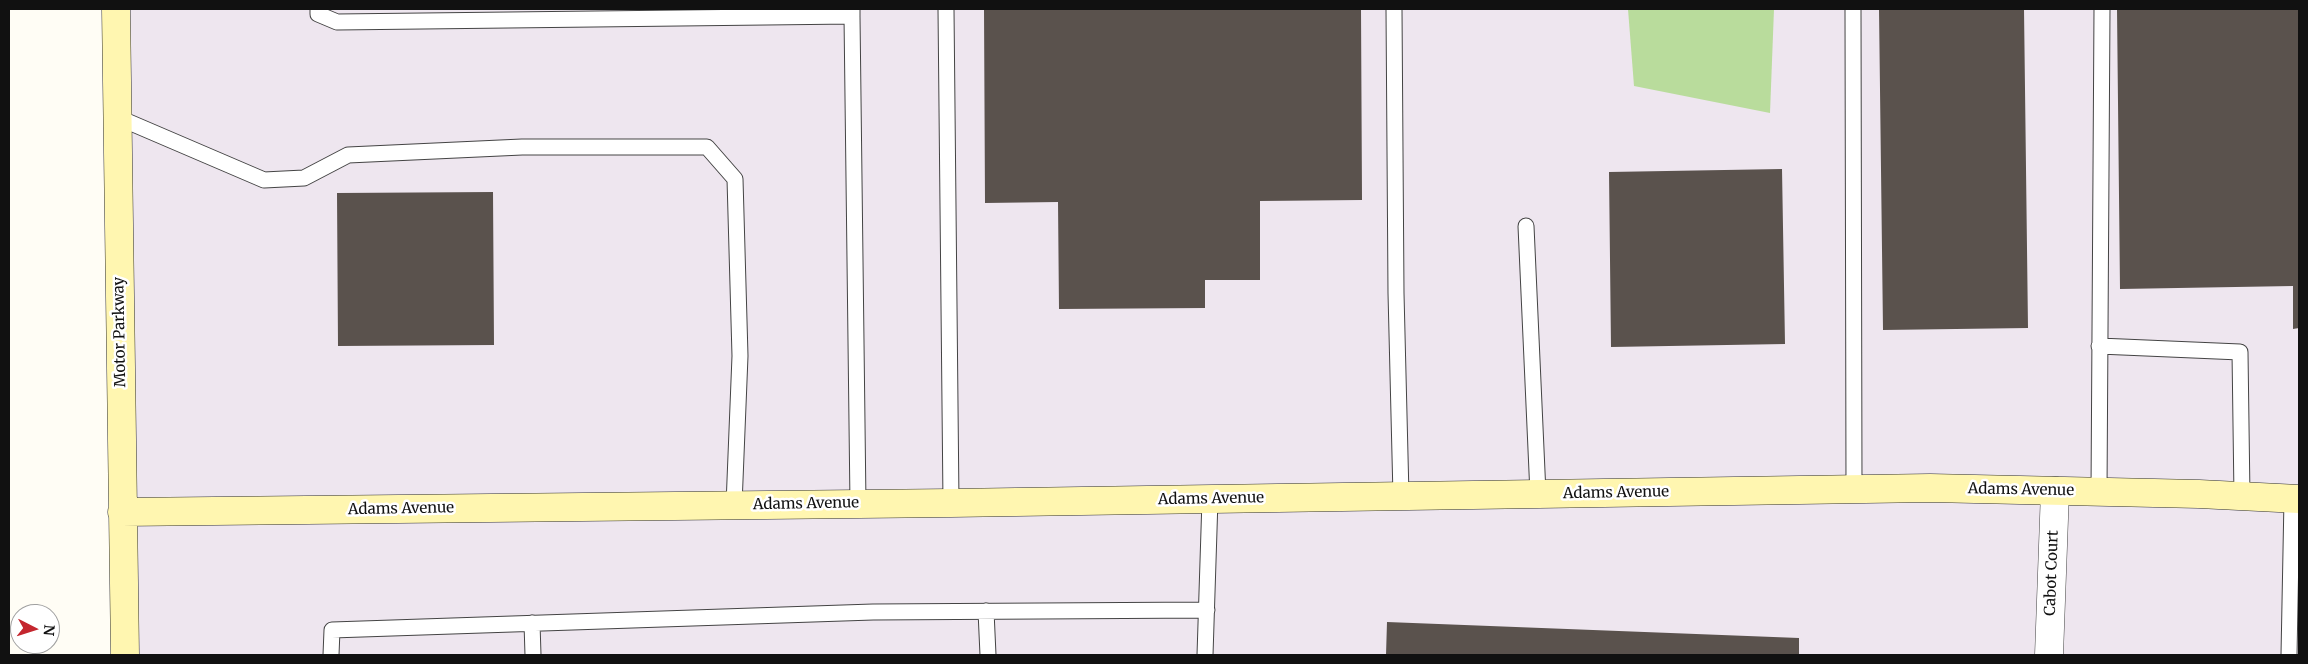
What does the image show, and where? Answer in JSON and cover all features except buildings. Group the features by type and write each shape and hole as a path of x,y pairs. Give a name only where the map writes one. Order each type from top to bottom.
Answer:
{"street":[{"name":"Motor Parkway","path":"116,9 125,655"},
{"name":"Adams Avenue","path":"122,512 951,503 1930,488 2296,499"},
{"name":"Cabot Court","path":"2049,655 2055,491"}],"lane":[{"path":"318,9 318,14 337,22 852,12 858,504"},
{"path":"946,9 951,503"},
{"path":"1394,9 1396,293 1401,496"},
{"path":"1853,9 1854,489"},
{"path":"2099,492 2102,9"},
{"path":"117,117 264,180 304,178 348,155 522,147 707,147 735,179 740,356 734,505"},
{"path":"1526,226 1538,494"},
{"path":"2099,346 2240,352 2242,497"},
{"path":"1205,655 1210,498"},
{"path":"2289,655 2296,499"},
{"path":"332,655 332,630 873,612 1207,610"},
{"path":"986,611 988,655"},
{"path":"532,623 533,655"}],"shaded area":[{"path":"103,9 2299,9 2299,655 112,655"}],"green space":[{"path":"1628,9 1774,9 1770,113 1634,86"}]}
